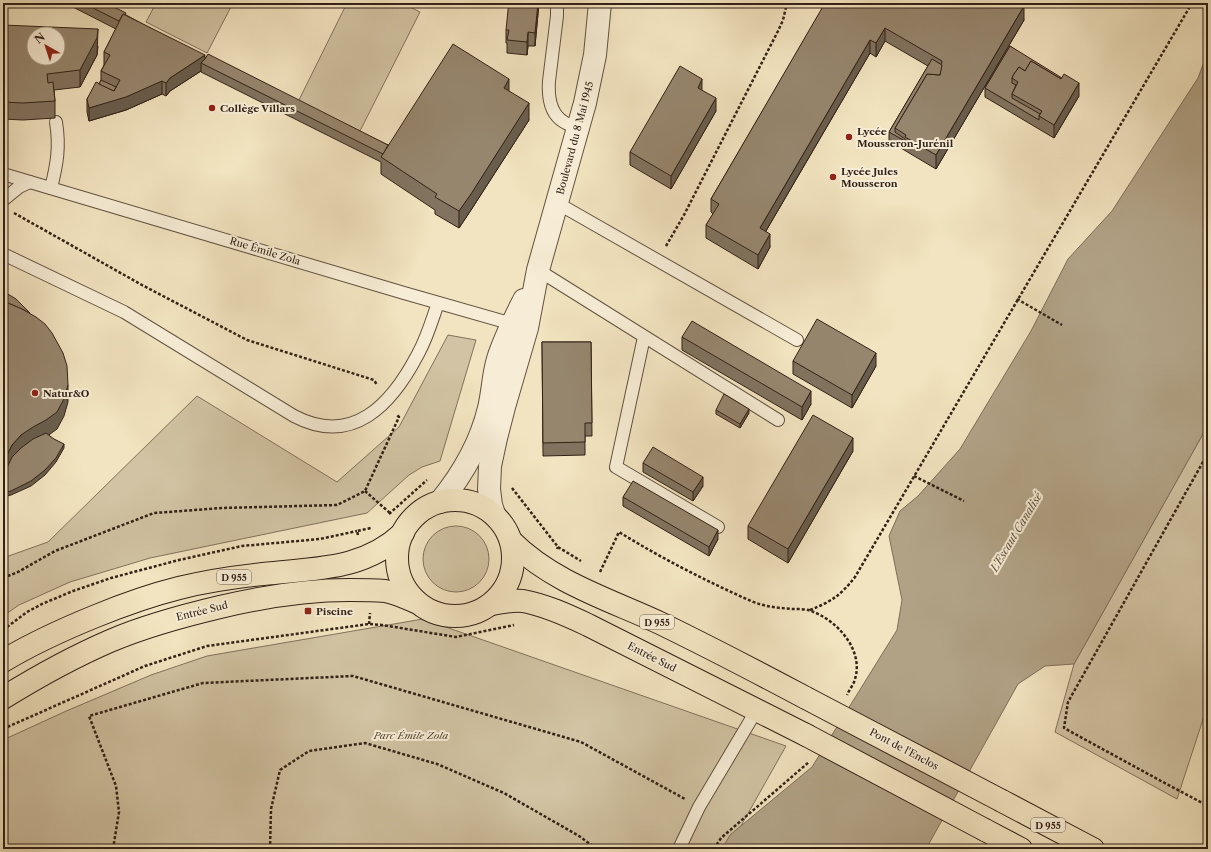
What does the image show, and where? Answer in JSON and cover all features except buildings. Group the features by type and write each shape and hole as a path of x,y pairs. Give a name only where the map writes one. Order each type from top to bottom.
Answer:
{"main road":[{"path":"456,500 472,502 494,514 504,527 511,541 514,558 511,576 504,591 492,604 476,613 458,616 440,615 424,608 416,602 406,589 399,574 397,558 403,533 410,523 418,514 432,505 440,502 456,500"},
{"name":"D 955","path":"3,660 64,629 116,608 160,593 200,583 236,577 341,565 364,559 381,551 403,533"},
{"name":"Pont de l'Enclos","path":"511,541 535,561 573,584 690,638 1093,849"},
{"name":"Entrée Sud","path":"3,698 62,664 109,641 175,618 226,605 283,595 332,590 384,591 416,602"},
{"name":"Entrée Sud","path":"492,604 523,601 558,612 588,625 806,735 1021,849"}],"street":[{"name":"Boulevard du 8 Mai 1945","path":"494,514 489,489 490,466 504,407 520,326 538,270 579,128 591,78 600,3"},
{"name":"Boulevard du 8 Mai 1945","path":"440,502 463,472 480,435 489,407 497,360 502,348 520,326"}],"lane":[{"path":"557,3 557,16 548,92 552,108 557,117 564,122 579,128"},
{"path":"51,188 58,161 59,137 56,122"},
{"name":"Rue Émile Zola","path":"3,174 520,326"},
{"path":"6,205 19,187 30,182"},
{"path":"557,203 797,340"},
{"path":"3,254 124,312 304,422 316,425 340,426 354,423 376,410 387,400 405,376 418,354 430,327 438,303"},
{"path":"538,270 778,420"},
{"path":"644,337 616,467 718,527"},
{"path":"679,849 699,807 756,711"}],"path":[{"path":"658,260 684,215 778,31 788,3"},
{"path":"810,610 830,602 847,587 855,577 1192,3"},
{"path":"3,578 18,572 55,551 154,513 222,508 336,505 365,491 399,417 374,380 247,340 142,285 6,205"},
{"path":"1017,299 1062,325"},
{"path":"1208,453 1068,702 1064,728 1208,806"},
{"path":"914,476 964,501"},
{"path":"384,518 429,478"},
{"path":"511,487 558,547 587,565"},
{"path":"365,491 390,513"},
{"path":"358,538 357,531 372,528"},
{"path":"555,551 558,547"},
{"path":"3,729 145,666 207,646 369,624 456,637 518,624"},
{"path":"114,849 119,812 116,786 89,716 203,683 353,676 581,742 699,807"},
{"path":"270,849 271,809 280,770 309,751 365,743 437,764 504,793 579,836 597,849"}],"green space":[{"path":"156,3 233,3 207,53 146,22"},
{"path":"347,3 402,3 420,12 359,133 298,102"},
{"path":"448,335 476,340 440,461 422,467 409,475 367,513 150,558 70,582 19,605 3,616 3,558 48,542 197,396 337,482 399,427"},
{"path":"1208,425 1208,704 1177,799 1055,732 1074,664"},
{"path":"450,526 462,526 474,531 484,541 489,553 487,572 474,587 462,592 450,592 438,587 428,577 423,565 423,553 428,541 438,531"},
{"name":"Parc Émile Zola","path":"423,619 786,746 728,849 3,849 3,740 151,675 207,656"}],"water":[{"name":"L'Escaut Canalisé","path":"1208,51 1208,425 1074,664 1045,666 1018,684 926,849 722,849 730,835 812,767 897,630 902,600 889,536 900,511 918,496 960,449 1031,331 1068,259 1112,211 1198,78"}],"place":[{"name":"Collège Villars","path":"212,108"},
{"name":"Lycée Mousseron-Jurénil","path":"849,137"},
{"name":"Lycée Jules Mousseron","path":"833,177"},
{"name":"Natur&O","path":"35,393"},
{"name":"Piscine","path":"308,611"}]}
